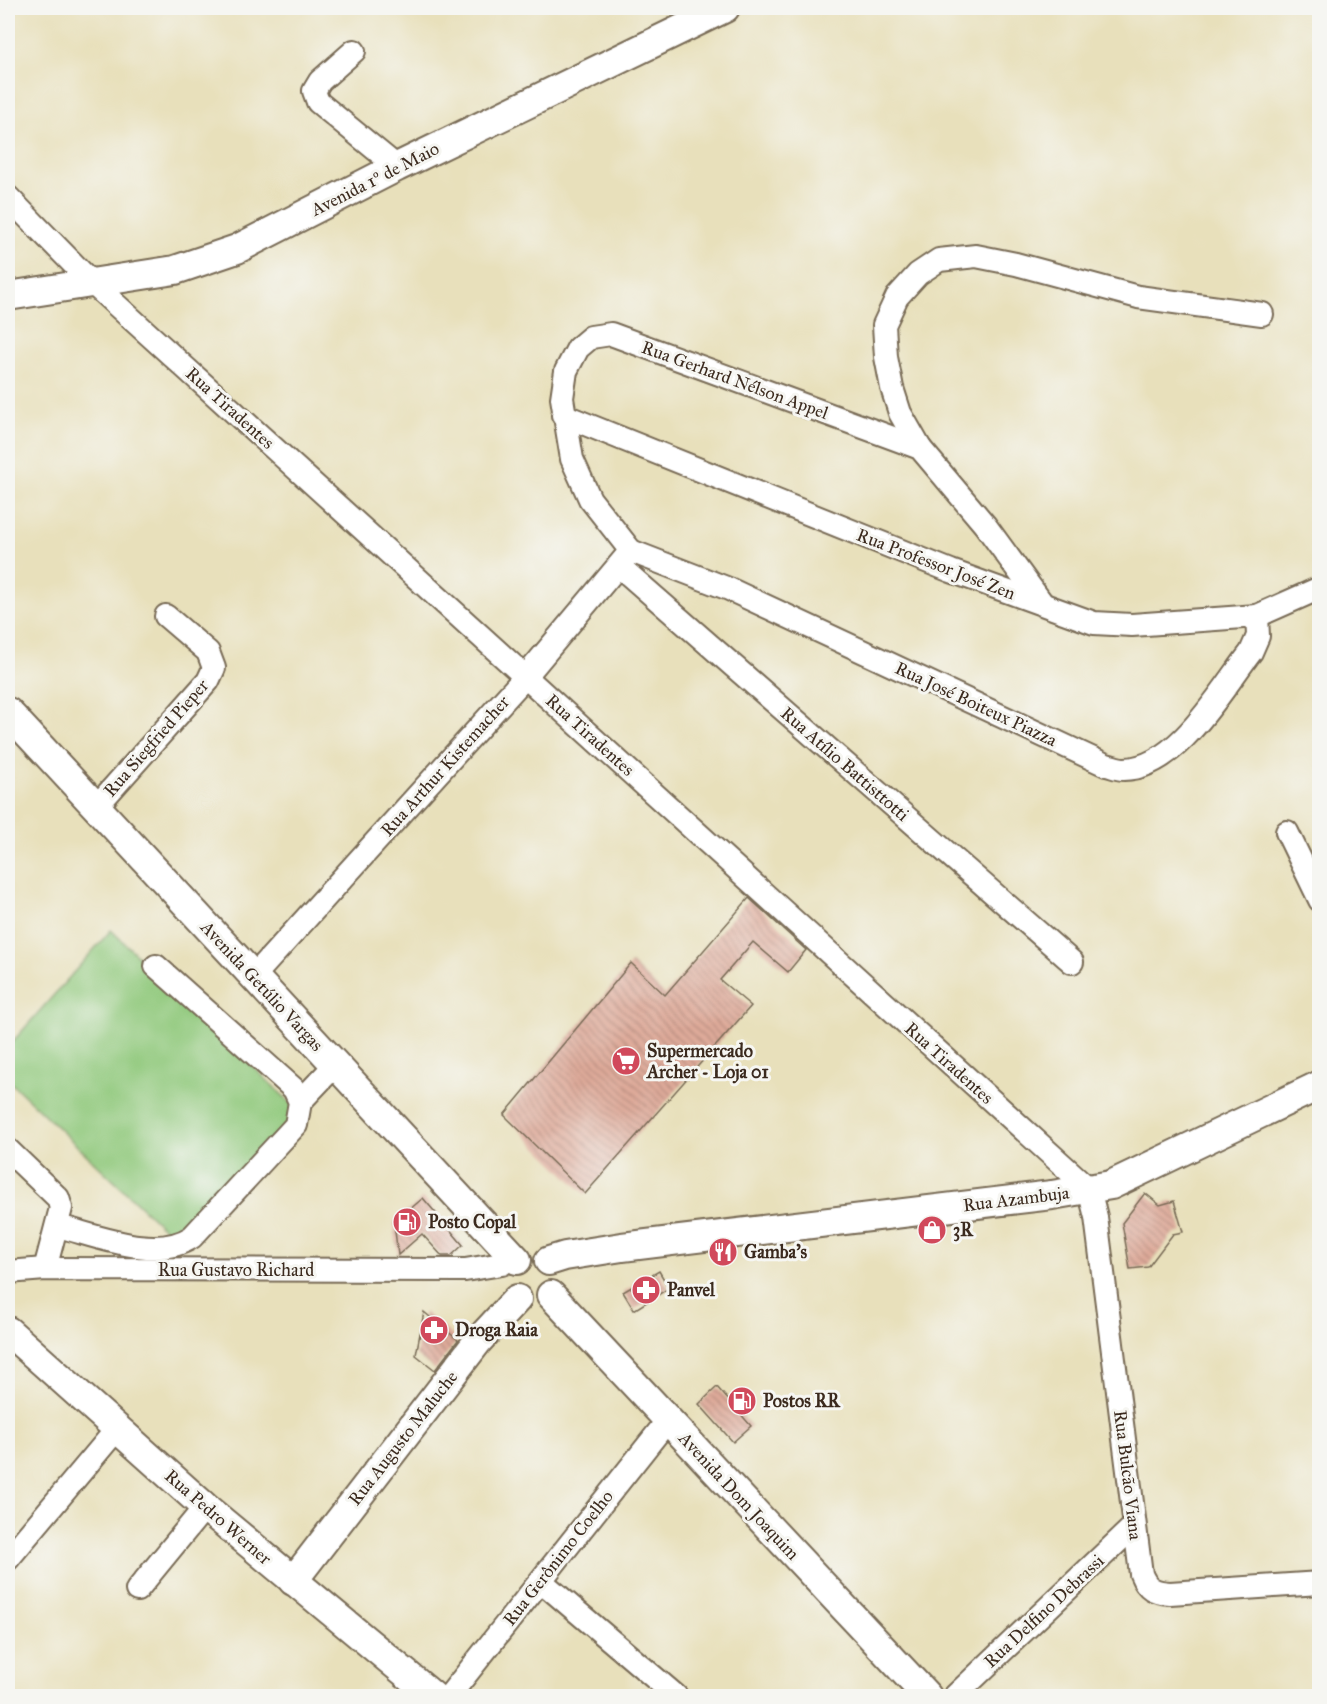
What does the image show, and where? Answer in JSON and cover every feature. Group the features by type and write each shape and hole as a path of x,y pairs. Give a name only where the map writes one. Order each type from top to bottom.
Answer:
{"main road":[{"name":"Avenida 1º de Maio","path":"8,296 176,270 237,249 691,15 725,8"},
{"name":"Avenida Getúlio Vargas","path":"8,712 335,1065 512,1272"},
{"name":"Rua Azambuja","path":"549,1262 565,1256 622,1247 1111,1185 1320,1085"},
{"path":"530,1255 549,1262 556,1278 551,1295 535,1304 512,1272 530,1255"},
{"name":"Rua Augusto Maluche","path":"293,1581 478,1341 512,1272"},
{"name":"Avenida Dom Joaquim","path":"551,1295 924,1696"},
{"name":"Rua Pedro Werner","path":"8,1331 116,1430 205,1507 433,1696"}],"street":[{"path":"354,51 320,81 314,91 318,102 397,167"},
{"name":"Rua Tiradentes","path":"8,197 91,282 1089,1189"},
{"path":"920,448 900,413 892,388 886,357 884,325 897,297 918,274 939,260 976,256 1016,264 1138,297 1263,314"},
{"name":"Rua Gerhard Nélson Appel","path":"625,558 590,499 572,459 563,415 562,398 566,371 578,348 591,337 611,334 920,448 985,525 1042,603"},
{"name":"Rua Professor José Zen","path":"563,415 919,558 1094,623 1132,625 1257,616 1320,588"},
{"name":"Rua Arthur Kistemacher","path":"253,977 526,676 625,558"},
{"name":"Rua José Boiteux Piazza","path":"625,558 729,589 1095,760 1123,769 1161,758 1186,736 1251,652 1258,636 1257,616"},
{"name":"Rua Atílio Battisttotti","path":"625,558 1072,962"},
{"name":"Rua Siegfried Pieper","path":"96,807 208,681 214,668 208,652 166,616"},
{"path":"1287,832 1320,900"},
{"path":"156,966 294,1089 300,1102"},
{"path":"58,1226 153,1249 182,1244 192,1237 296,1125 300,1102 335,1065"},
{"path":"8,1150 58,1198 61,1208 58,1226 45,1269"},
{"name":"Rua Bulcão Viana","path":"1089,1189 1096,1217 1134,1526 1141,1574 1146,1587 1156,1592 1320,1584"},
{"name":"Rua Gustavo Richard","path":"8,1272 45,1269 465,1270 502,1264 507,1257 512,1272 488,1278 465,1270"},
{"name":"Rua Gerônimo Coelho","path":"448,1696 668,1420"},
{"path":"8,1559 116,1430"},
{"path":"137,1590 205,1507"},
{"name":"Rua Delfino Debrassi","path":"955,1696 1134,1526"},
{"path":"541,1581 676,1696"}],"green space":[{"path":"111,930 299,1111 178,1242 8,1080 8,1047"}],"building":[{"name":"Supermercado Archer - Loja 01","path":"749,898 806,950 788,972 753,942 720,980 751,1006 585,1194 504,1115 631,963 665,995"},
{"path":"1145,1193 1160,1205 1174,1201 1183,1232 1173,1234 1148,1267 1130,1269 1122,1223"},
{"path":"423,1198 463,1245 451,1256 442,1256 422,1234 398,1255 394,1223"},
{"name":"Panvel","path":"659,1271 669,1288 634,1310 623,1292"},
{"name":"Droga Raia","path":"424,1312 458,1340 435,1370 416,1355"},
{"path":"717,1387 751,1426 733,1442 699,1404"}],"place":[{"name":"Supermercado Archer - Loja 01","path":"626,1061"},
{"name":"Posto Copal","path":"407,1222"},
{"name":"3R","path":"932,1230"},
{"name":"Gamba's","path":"723,1252"},
{"name":"Panvel","path":"646,1290"},
{"name":"Droga Raia","path":"434,1330"},
{"name":"Postos RR","path":"742,1401"}]}
